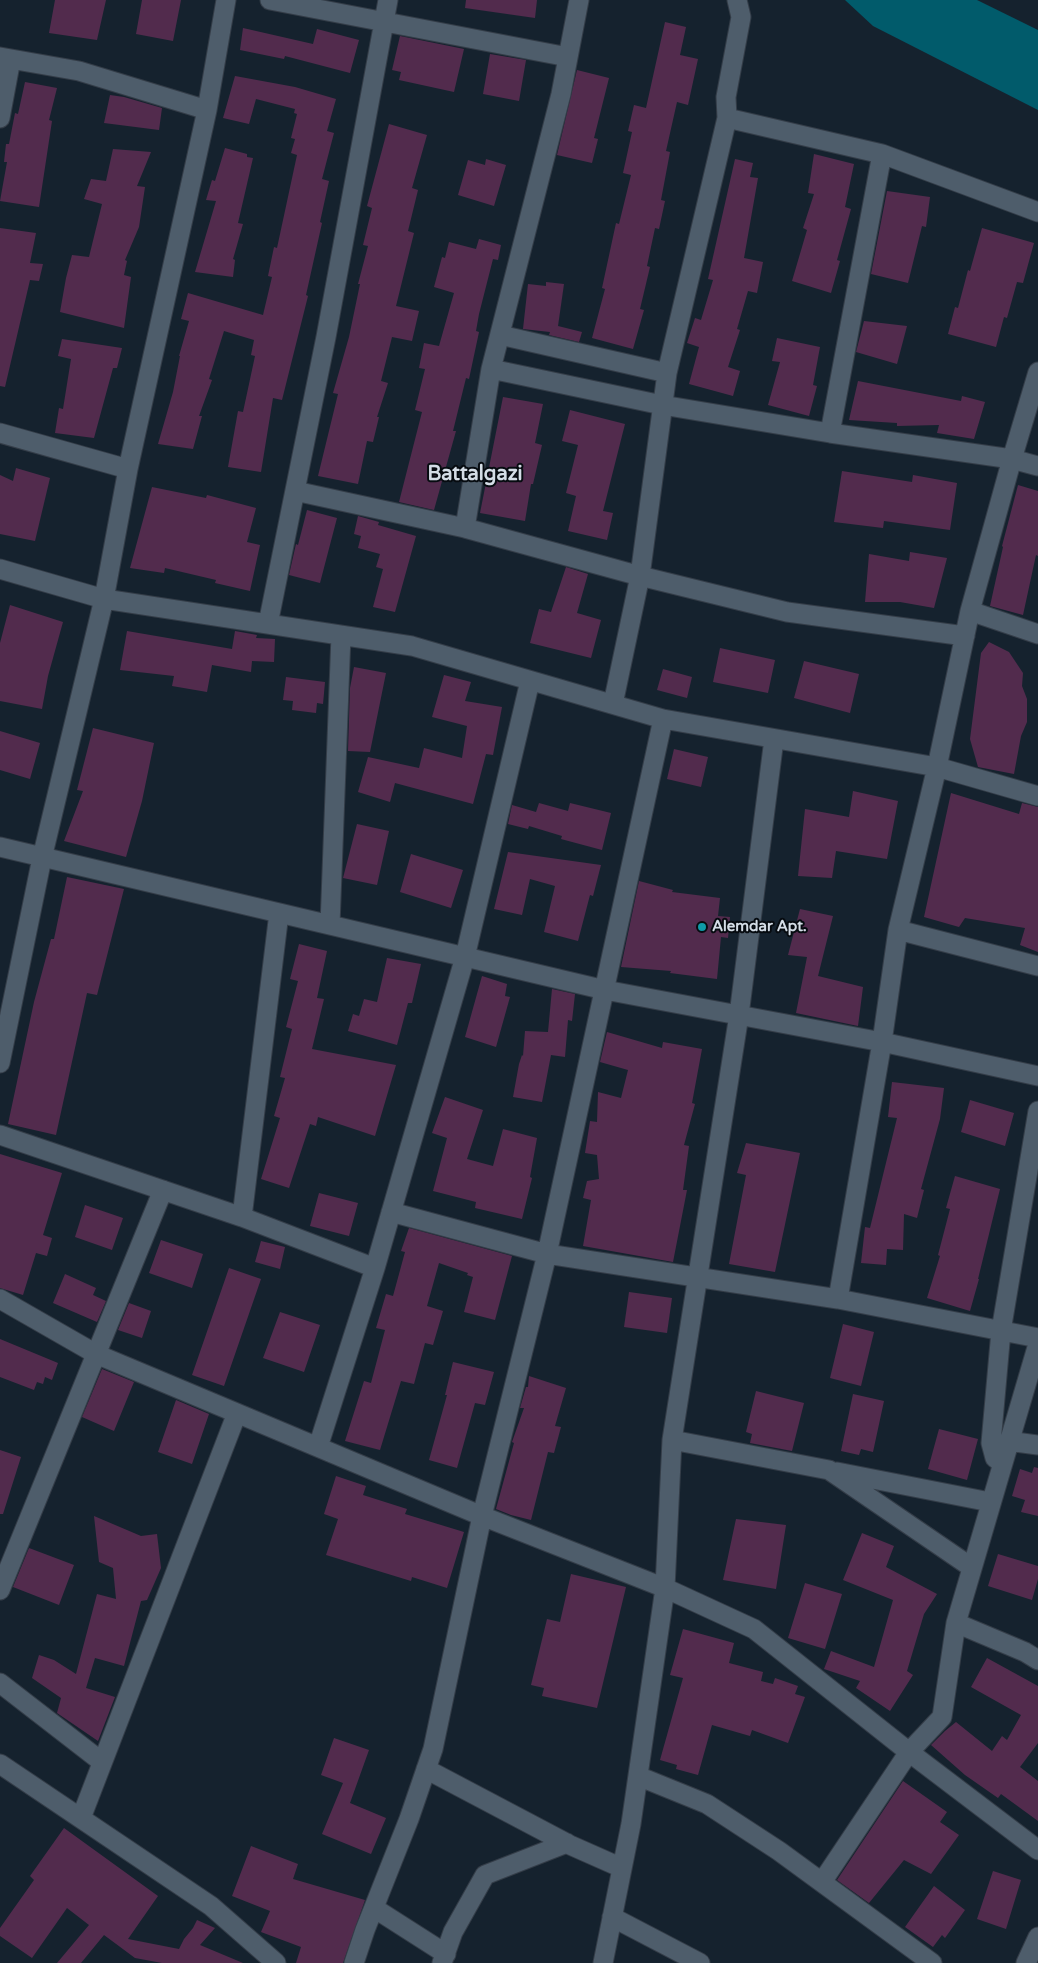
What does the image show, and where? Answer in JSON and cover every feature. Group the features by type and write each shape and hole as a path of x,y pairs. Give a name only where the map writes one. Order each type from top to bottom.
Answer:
{"street":[{"path":"0,1063 7,1001 104,599 128,468 207,110 226,0"},
{"path":"270,0 568,57"},
{"path":"268,624 330,317 388,0"},
{"path":"465,528 492,369 559,103 579,0"},
{"path":"613,704 640,576 667,373 727,118 726,96 741,17 736,0"},
{"path":"0,118 5,58 80,71 207,110"},
{"path":"727,118 882,154 1038,212"},
{"path":"830,434 882,154"},
{"path":"500,336 667,373"},
{"path":"492,369 662,405 830,434 1012,459 1038,466"},
{"path":"838,1299 882,1042 898,930 937,767 970,611 1038,372"},
{"path":"0,433 128,468"},
{"path":"295,491 465,528 640,576 787,612 965,636"},
{"path":"0,569 104,599 412,646 663,719 937,767 1038,796"},
{"path":"970,611 1038,634"},
{"path":"330,925 341,635"},
{"path":"318,1447 375,1268 465,957 530,681"},
{"path":"354,1963 409,1819 433,1749 482,1516 547,1254 663,719"},
{"path":"603,1963 638,1776 665,1588 672,1440 739,1015 774,739"},
{"path":"0,847 605,990 882,1042 1038,1076"},
{"path":"242,1217 279,913"},
{"path":"898,930 1038,966"},
{"path":"1002,1463 995,1458 991,1443 1001,1331 1038,1111"},
{"path":"0,1135 242,1217 375,1268"},
{"path":"0,1590 163,1190"},
{"path":"391,1212 547,1254 838,1299 1038,1338"},
{"path":"0,1299 96,1354 482,1516 665,1588 754,1629 908,1752 1038,1850"},
{"path":"822,1882 908,1752 942,1717 956,1623 1038,1344"},
{"path":"81,1818 236,1413"},
{"path":"672,1440 990,1502"},
{"path":"1008,1442 1038,1446"},
{"path":"829,1470 971,1567"},
{"path":"956,1623 1026,1652 1038,1660"},
{"path":"0,1683 102,1762"},
{"path":"0,1764 211,1906 276,1963"},
{"path":"426,1769 567,1843 622,1868"},
{"path":"638,1776 707,1804 779,1851 932,1963"},
{"path":"374,1908 444,1958 454,1932 485,1875 567,1843"},
{"path":"612,1917 700,1963"},
{"path":"1026,1963 1038,1938"}],"water":[{"path":"845,0 977,0 1038,30 1038,110 873,26"}],"building":[{"path":"55,0 106,0 97,40 49,33"},
{"path":"142,0 181,0 173,41 136,34"},
{"path":"466,0 537,0 535,18 465,8"},
{"path":"665,22 686,27 680,55 698,59 688,105 677,102 666,151 670,152 661,200 665,201 659,229 655,228 647,266 650,267 640,309 644,310 633,349 592,338 605,289 602,288 616,223 619,224 631,175 623,173 632,132 628,131 634,105 646,108"},
{"path":"243,28 313,44 317,29 359,40 350,73 285,56 284,59 240,50"},
{"path":"400,36 464,49 454,92 399,80 401,72 392,70"},
{"path":"490,54 526,60 519,101 483,94"},
{"path":"577,70 609,78 594,138 598,139 592,163 557,155"},
{"path":"235,76 295,87 336,99 327,131 334,133 322,179 329,181 306,295 308,296 282,400 273,398 261,472 228,467 238,411 243,412 255,356 251,355 254,340 224,331 209,379 212,380 199,416 202,416 193,449 158,444 173,392 179,356 189,321 181,319 188,293 263,315 272,277 268,276 274,247 277,248 297,155 291,153 295,139 291,138 297,114 294,113 295,109 256,99 249,124 223,118"},
{"path":"25,82 57,88 49,120 52,121 39,207 0,201 7,162 4,162 6,144 9,144 15,113 18,114"},
{"path":"110,95 162,108 159,130 104,123"},
{"path":"389,124 427,135 412,188 418,190 408,231 414,233 396,306 419,311 412,341 392,337 381,381 388,383 377,417 379,417 373,442 367,441 358,484 318,476 338,394 333,393 349,337 360,284 358,284 368,246 363,245 372,208 367,206"},
{"path":"225,148 247,154 247,157 253,158 238,223 243,224 233,259 235,260 233,277 195,272 216,201 206,200 212,180 215,181"},
{"path":"113,149 151,152 137,186 145,187 139,227 125,260 127,261 124,275 131,277 124,328 60,312 72,255 89,257 102,204 84,199 91,179 106,181"},
{"path":"814,154 854,164 845,207 851,209 837,260 840,261 831,293 792,281 807,230 803,228 814,194 808,193"},
{"path":"486,159 506,165 494,206 458,195 468,160 485,165"},
{"path":"735,159 753,163 750,177 758,178 744,258 763,262 757,293 748,291 737,329 740,330 728,367 740,371 733,396 689,384 699,347 687,343 695,318 701,320 713,280 708,279"},
{"path":"887,191 930,197 926,227 922,226 908,283 871,274"},
{"path":"0,228 36,233 30,263 43,264 39,281 30,280 5,387 0,386"},
{"path":"982,228 1034,243 1023,283 1017,282 1007,318 1004,317 996,347 948,334 955,307 958,308 968,270 970,271"},
{"path":"479,239 501,245 498,260 493,259 479,314 476,331 479,332 469,379 466,378 453,431 456,431 434,510 399,502 422,412 415,410 425,369 419,368 424,343 439,346 454,293 434,287 442,257 445,258 449,242 476,249"},
{"path":"546,282 564,284 558,326 582,332 579,342 549,335 550,332 523,329 528,284 546,286"},
{"path":"864,321 907,326 897,364 856,352"},
{"path":"777,338 820,347 813,385 817,386 809,416 768,405 780,362 772,361"},
{"path":"62,339 122,348 117,368 113,368 94,438 55,433 59,408 63,409 71,359 58,356"},
{"path":"858,381 961,401 962,396 985,402 974,439 937,433 939,425 897,426 897,423 849,420"},
{"path":"503,397 543,404 535,443 542,445 533,484 531,484 525,521 480,513"},
{"path":"570,410 625,424 603,511 613,513 607,540 568,531 576,496 566,493 578,445 562,441"},
{"path":"16,468 50,478 35,541 0,534 0,475 13,481"},
{"path":"842,471 912,482 913,475 957,483 950,530 884,521 883,528 834,522"},
{"path":"1018,485 1038,491 1038,556 1036,555 1023,615 990,606 1002,546"},
{"path":"152,487 206,498 207,495 256,508 247,542 260,545 250,591 215,583 216,580 165,568 164,573 130,568"},
{"path":"307,510 337,518 320,583 289,575 296,544 298,545"},
{"path":"358,516 379,522 378,525 416,536 395,612 373,607 383,569 376,567 380,554 358,548 361,536 354,534"},
{"path":"910,552 947,558 934,608 900,602 865,602 869,554 909,561"},
{"path":"566,567 588,574 577,613 601,620 591,658 530,643 539,609 551,612"},
{"path":"10,605 63,622 48,676 42,709 0,701 0,643"},
{"path":"127,631 232,649 235,631 257,635 256,638 275,639 274,662 252,661 251,672 212,665 207,692 172,686 174,676 120,670"},
{"path":"989,642 1009,652 1023,673 1022,686 1027,699 1027,722 1021,736 1014,774 978,767 970,739 981,653"},
{"path":"720,648 775,660 768,693 713,682"},
{"path":"804,661 859,674 850,713 794,698"},
{"path":"354,667 386,673 370,752 348,751 350,688"},
{"path":"663,669 692,677 687,698 657,690"},
{"path":"444,675 471,682 465,701 502,707 493,755 486,754 473,804 395,783 390,802 358,792 368,757 419,768 424,748 462,758 467,726 432,717"},
{"path":"286,677 325,682 323,704 317,703 316,713 292,710 293,701 283,700"},
{"path":"93,728 154,743 142,801 126,857 64,841 83,791 77,790"},
{"path":"0,731 40,743 30,779 0,770"},
{"path":"674,749 708,757 701,787 667,779"},
{"path":"853,791 898,801 887,859 836,851 832,878 798,876 805,809 849,817"},
{"path":"951,793 1019,814 1022,803 1038,807 1038,952 1020,945 1025,928 965,918 959,927 924,917"},
{"path":"539,803 568,811 570,803 611,813 602,850 561,839 562,836 529,826 528,829 508,824 512,805 536,812"},
{"path":"357,824 389,831 377,885 343,878"},
{"path":"508,852 601,865 593,896 590,895 578,941 544,932 555,886 530,879 522,915 494,909"},
{"path":"411,854 463,870 451,908 400,892"},
{"path":"67,877 124,889 97,995 87,993 56,1135 8,1124 34,1002 51,939 54,939"},
{"path":"639,881 673,890 672,892 720,898 718,916 730,917 728,938 721,937 717,979 670,973 671,971 621,967"},
{"path":"800,909 833,916 818,976 863,987 858,1026 796,1013 807,957 788,955"},
{"path":"299,944 327,951 317,998 324,999 312,1049 396,1065 375,1136 318,1117 316,1126 310,1124 289,1188 261,1179 280,1118 274,1116 285,1078 280,1077 292,1029 286,1027 298,981 290,979"},
{"path":"387,958 421,964 412,1003 408,1003 397,1045 348,1031 353,1014 359,1016 364,999 377,1002"},
{"path":"482,976 507,984 505,996 510,997 496,1047 465,1037"},
{"path":"552,989 575,994 572,1021 568,1020 565,1057 551,1055 542,1102 513,1097 519,1064 523,1056 525,1031 548,1032"},
{"path":"607,1032 662,1048 663,1042 702,1049 692,1103 695,1104 684,1145 689,1146 683,1190 687,1190 673,1262 583,1246 591,1200 583,1198 587,1181 599,1179 597,1155 585,1153 590,1121 597,1122 598,1092 621,1098 628,1070 600,1062"},
{"path":"892,1082 944,1088 940,1119 921,1189 924,1190 917,1218 904,1214 903,1250 887,1249 886,1265 861,1263 865,1227 870,1228 897,1118 888,1117"},
{"path":"445,1097 483,1110 467,1159 493,1166 503,1129 537,1138 530,1177 532,1178 522,1219 475,1208 476,1202 433,1191 447,1138 432,1133"},
{"path":"970,1100 1014,1113 1005,1146 961,1132"},
{"path":"746,1143 800,1153 775,1272 729,1264 746,1175 737,1173"},
{"path":"0,1154 62,1173 43,1235 52,1238 47,1256 36,1253 23,1295 0,1288"},
{"path":"955,1176 1000,1189 970,1311 927,1298 940,1256 938,1255 950,1209 946,1208"},
{"path":"319,1193 358,1203 349,1236 310,1226"},
{"path":"85,1205 123,1218 112,1250 75,1237"},
{"path":"409,1228 512,1256 495,1320 464,1312 473,1277 467,1275 468,1273 439,1263 427,1306 443,1311 433,1345 425,1343 414,1384 401,1381 380,1450 345,1441 364,1381 371,1383 385,1330 376,1328 386,1294 393,1296 405,1252 401,1251"},
{"path":"161,1240 203,1254 192,1288 149,1273"},
{"path":"261,1241 285,1247 280,1269 255,1262"},
{"path":"229,1268 261,1279 224,1386 192,1375"},
{"path":"65,1274 96,1288 93,1295 106,1301 97,1322 53,1303"},
{"path":"629,1292 672,1298 667,1333 624,1327"},
{"path":"129,1303 151,1311 142,1338 118,1330"},
{"path":"280,1312 320,1325 304,1372 263,1358"},
{"path":"843,1324 874,1332 861,1386 830,1378"},
{"path":"0,1339 58,1363 52,1380 45,1377 43,1384 37,1382 34,1390 0,1377"},
{"path":"453,1362 494,1372 485,1405 475,1403 457,1468 429,1460 447,1395 445,1395"},
{"path":"102,1369 134,1382 114,1431 82,1417"},
{"path":"529,1376 566,1388 555,1426 561,1427 554,1453 548,1452 531,1520 496,1509 514,1443 512,1442 524,1408 520,1408 526,1387 528,1387"},
{"path":"756,1391 804,1403 792,1451 750,1443 752,1434 746,1432"},
{"path":"853,1394 884,1401 873,1452 861,1449 859,1455 841,1451"},
{"path":"176,1400 209,1414 192,1464 158,1452"},
{"path":"939,1429 978,1439 967,1480 928,1469"},
{"path":"0,1450 21,1457 3,1514 0,1514"},
{"path":"1034,1467 1038,1468 1038,1516 1021,1512 1025,1500 1012,1496 1020,1469 1032,1473"},
{"path":"336,1476 366,1486 363,1495 407,1509 405,1514 464,1532 447,1588 412,1577 411,1581 326,1555 338,1519 324,1514"},
{"path":"94,1516 141,1536 157,1534 161,1568 147,1600 141,1601 124,1666 95,1658 86,1688 115,1697 98,1741 57,1713 61,1698 32,1678 39,1655 54,1660 76,1674 97,1594 116,1599 113,1568 99,1562"},
{"path":"736,1519 786,1525 776,1589 723,1580"},
{"path":"862,1533 894,1546 886,1567 937,1594 924,1614 907,1671 913,1675 890,1711 856,1688 860,1681 824,1669 831,1651 874,1667 893,1600 843,1580"},
{"path":"29,1548 74,1565 59,1605 13,1587"},
{"path":"998,1554 1038,1566 1038,1579 1032,1600 988,1586"},
{"path":"571,1574 626,1587 597,1708 542,1696 544,1688 531,1685 547,1619 560,1622"},
{"path":"805,1583 842,1594 825,1649 788,1638"},
{"path":"683,1629 734,1643 729,1663 763,1672 761,1681 773,1684 775,1678 798,1686 795,1694 805,1697 788,1743 752,1730 750,1736 712,1725 698,1775 676,1769 677,1765 660,1760 683,1678 670,1675"},
{"path":"987,1658 1038,1686 1038,1743 1020,1767 1038,1781 1038,1821 1001,1794 998,1798 965,1775 931,1745 956,1722 992,1751 1002,1736 1007,1740 1021,1715 971,1687"},
{"path":"334,1738 369,1750 350,1803 386,1818 371,1854 322,1834 343,1783 321,1775"},
{"path":"903,1781 947,1812 940,1822 959,1835 931,1874 904,1860 869,1903 837,1880"},
{"path":"64,1828 158,1896 128,1939 179,1949 197,1920 215,1928 200,1945 243,1963 162,1963 135,1958 104,1935 81,1963 57,1963 89,1925 67,1908 32,1958 0,1936 0,1928 34,1880 30,1876"},
{"path":"251,1846 298,1864 293,1879 365,1900 343,1963 296,1963 301,1947 261,1932 270,1911 232,1896"},
{"path":"993,1871 1021,1880 1006,1929 977,1919"},
{"path":"934,1886 965,1910 945,1938 942,1935 933,1947 905,1927"}],"place":[{"name":"Alemdar Apt.","path":"702,927"}],"district":[{"name":"Battalgazi","path":"475,475"}]}
